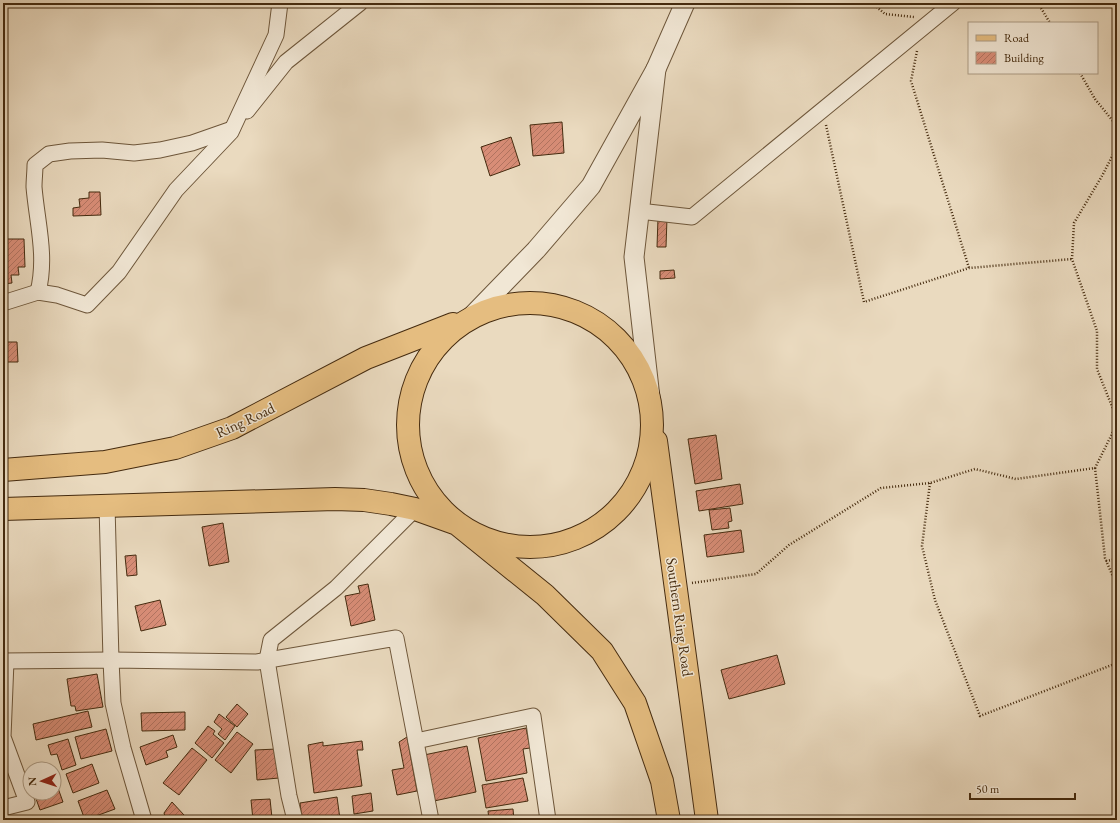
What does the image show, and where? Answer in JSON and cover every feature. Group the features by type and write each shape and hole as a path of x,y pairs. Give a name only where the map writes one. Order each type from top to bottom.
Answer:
{"main road":[{"name":"Ring Road","path":"3,470 105,462 175,448 232,428 366,358 471,317 510,304 550,303 588,317 620,341 642,376 652,415"},
{"path":"471,317 440,342 418,377 408,416 412,457 429,494 457,524 545,595 602,651 635,703 662,781 669,820"},
{"path":"3,509 335,499 364,500 415,509 457,524 492,542 532,548 571,541 606,522 633,492 649,455 652,415"},
{"name":"Southern Ring Road","path":"652,415 707,820"}],"street":[{"path":"38,292 42,272 42,259 34,186 35,165 49,154 70,151 102,150 134,153 160,150 192,143 232,130 276,35 280,3"},
{"path":"3,303 38,292 58,295 87,305 119,272 176,190 232,130 286,62 360,3"},
{"path":"471,317 536,250 591,186 656,69 685,3"},
{"path":"639,211 692,217 953,3"},
{"path":"652,415 634,257 656,69"},
{"path":"107,505 113,703 123,748 144,820"},
{"path":"295,820 289,796 267,660 271,640 336,588 415,509"},
{"path":"3,808 27,802 4,737 4,661 111,660 249,662 396,638 431,820"},
{"path":"416,741 533,716 548,820"}],"path":[{"path":"872,3 885,14 917,17 922,28 911,81 969,268"},
{"path":"1038,3 1049,22"},
{"path":"1081,74 1095,99 1117,126"},
{"path":"823,109 864,302 969,268 1072,259"},
{"path":"1117,147 1102,176 1074,223 1072,259 1097,331 1097,369 1117,419 1112,434 1095,468 1105,558 1117,586"},
{"path":"675,586 756,574 788,545 881,488 930,483 975,469 1016,479 1095,468"},
{"path":"930,483 922,546 935,600 980,716 1117,663"},
{"path":"1106,561 1117,559"}],"building":[{"path":"562,122 564,153 533,156 530,125"},
{"path":"511,137 520,165 490,176 481,147"},
{"path":"89,192 100,192 101,215 73,216 73,208 80,207 79,199 89,198"},
{"path":"658,218 667,218 666,247 657,247"},
{"path":"3,239 24,239 25,267 18,267 19,275 11,275 12,283 3,284"},
{"path":"674,270 675,278 660,279 660,271"},
{"path":"3,342 17,342 18,362 3,362"},
{"path":"716,435 722,479 695,484 688,439"},
{"path":"740,484 743,504 699,511 696,491"},
{"path":"730,508 732,521 728,522 729,528 712,530 709,510"},
{"path":"223,523 229,562 209,566 202,527"},
{"path":"741,530 744,552 707,557 704,535"},
{"path":"136,555 137,575 127,576 125,556"},
{"path":"368,584 375,620 351,626 345,596 360,593 358,586"},
{"path":"160,600 166,625 141,631 135,606"},
{"path":"777,655 785,684 729,699 721,670"},
{"path":"97,674 103,707 76,711 75,706 71,706 67,679"},
{"path":"237,704 248,714 237,727 226,717"},
{"path":"88,711 92,727 36,740 33,724"},
{"path":"185,712 185,730 142,731 141,713"},
{"path":"219,714 235,726 225,740 218,734 222,729 214,722"},
{"path":"208,726 215,731 213,734 224,743 212,758 195,743"},
{"path":"526,728 530,748 523,749 527,773 486,781 478,738"},
{"path":"106,729 112,751 81,759 75,737"},
{"path":"237,732 253,744 231,773 215,760"},
{"path":"173,735 177,747 166,751 168,757 146,765 140,747"},
{"path":"407,737 417,791 397,795 392,770 404,768 399,742"},
{"path":"68,739 76,765 62,770 62,761 59,761 57,754 51,755 48,745"},
{"path":"362,741 363,750 357,750 362,786 314,793 308,745 323,742 323,746"},
{"path":"467,746 476,792 434,801 424,755"},
{"path":"192,748 207,760 179,795 163,783"},
{"path":"277,749 279,778 257,780 255,750"},
{"path":"92,764 99,783 73,793 66,774"},
{"path":"523,778 528,801 486,808 482,785"},
{"path":"107,790 115,809 85,820 78,801"},
{"path":"371,793 373,811 354,814 352,796"},
{"path":"337,797 340,819 302,820 300,803"},
{"path":"62,799 63,802 40,810 37,801 62,801"},
{"path":"270,799 272,818 253,820 251,800"},
{"path":"172,802 184,815 178,820 166,820 164,813"},
{"path":"513,809 514,820 489,820 488,811"},
{"path":"369,816 370,820 351,820"}]}
